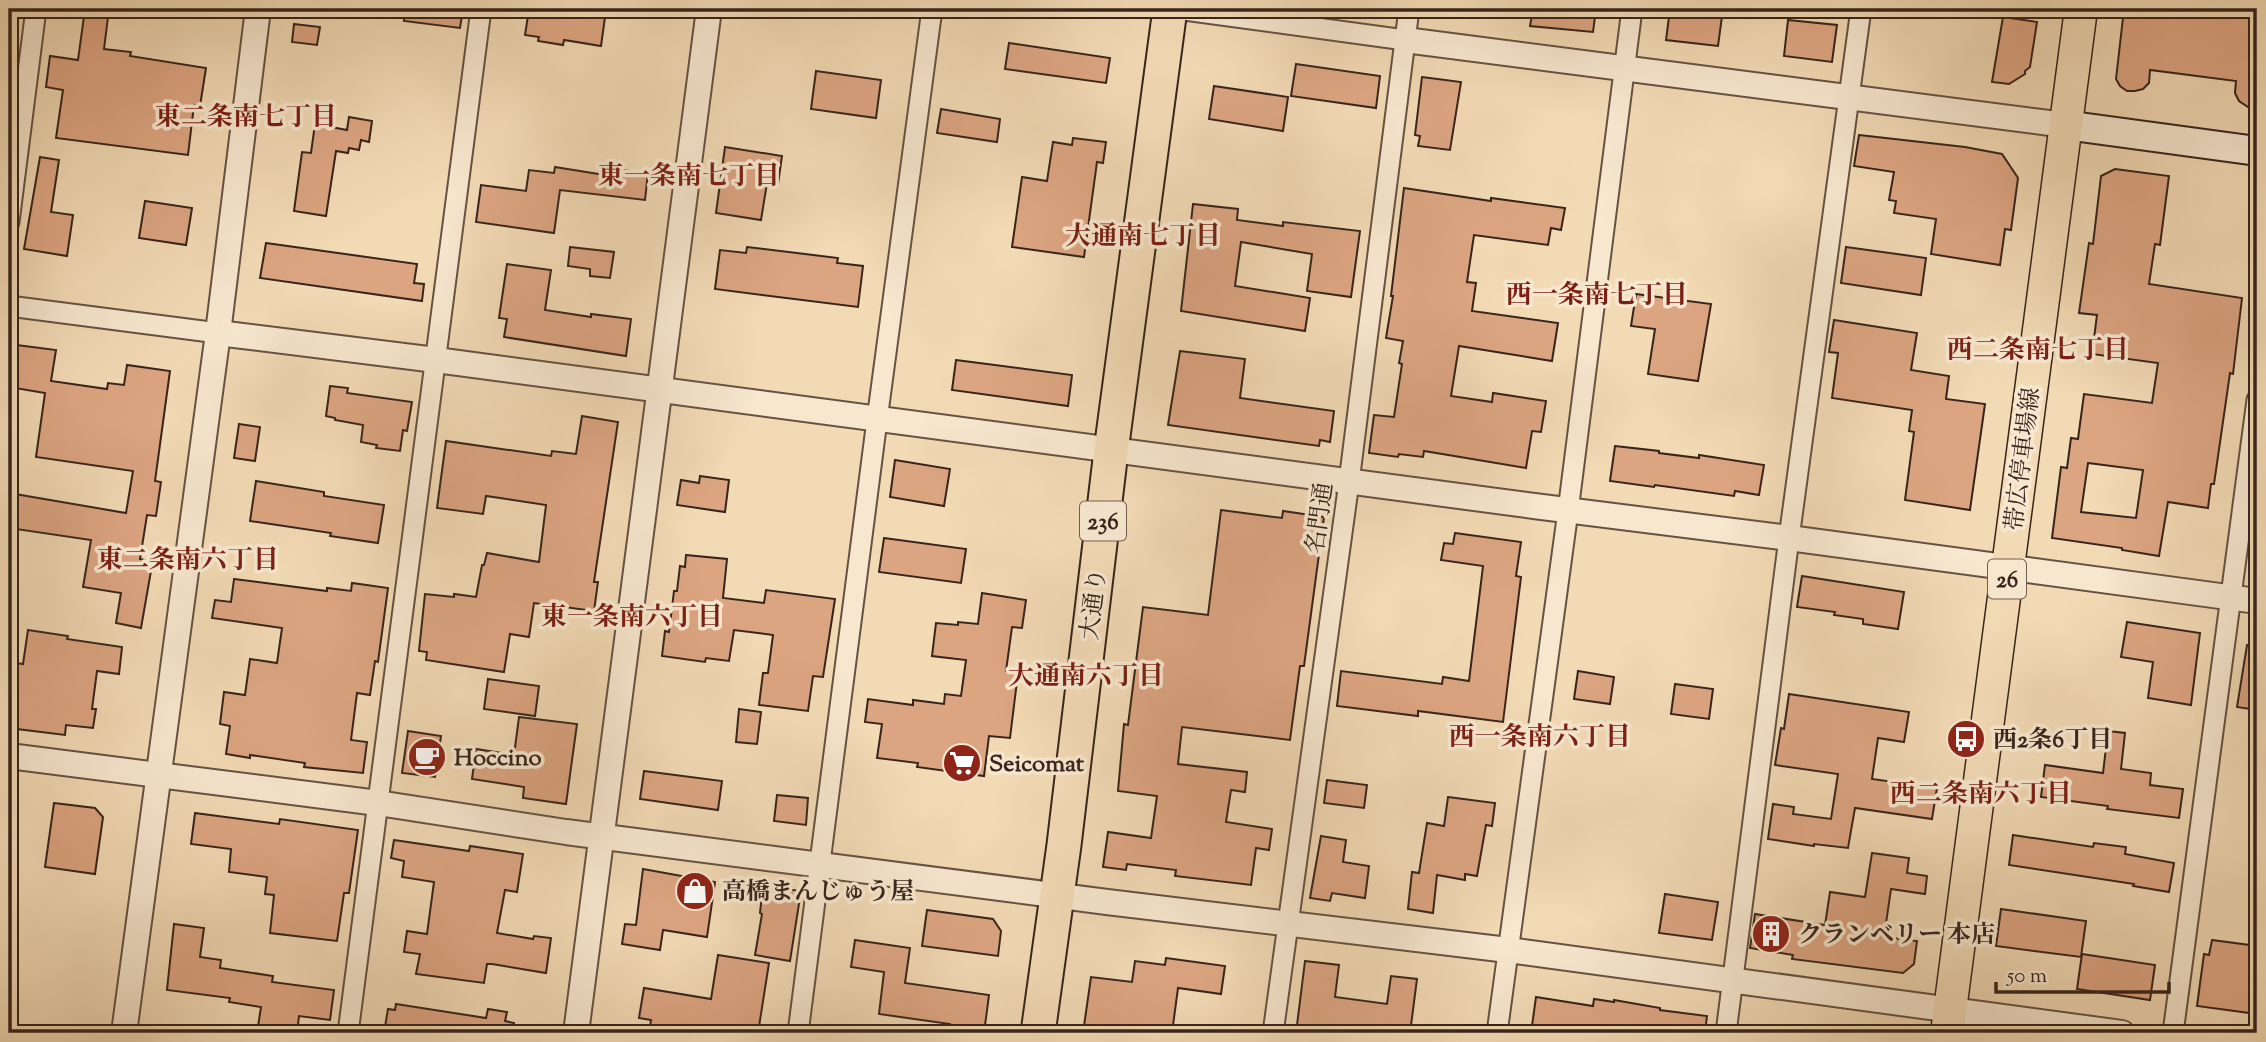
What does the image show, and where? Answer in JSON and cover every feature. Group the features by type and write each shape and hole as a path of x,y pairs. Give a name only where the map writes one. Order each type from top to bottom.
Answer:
{"highway":[{"name":"大通り","path":"1038,1033 1170,9"}],"main road":[{"name":"帯広停車場線","path":"1948,1022 2081,9"},
{"path":"2065,125 2257,151"}],"street":[{"path":"9,222 36,9"},
{"path":"124,1033 218,333 258,9"},
{"path":"348,1033 481,9"},
{"path":"576,1033 709,9"},
{"path":"798,1033 932,9"},
{"path":"1177,9 2065,125"},
{"name":"名門通","path":"1273,1033 1349,482 1409,9"},
{"path":"1497,1033 1568,511 1632,9"},
{"path":"1726,1033 1789,538 1861,9"},
{"path":"9,306 2257,601"},
{"path":"2173,1033 2257,400"},
{"path":"9,756 1057,895 1508,950 1733,982 1948,1022 2122,1033"}],"building":[{"path":"85,9 109,9 104,49 131,52 130,56 206,68 200,106 194,105 188,155 56,138 63,90 46,87 50,56 78,60"},
{"path":"405,9 463,9 460,28 404,21"},
{"path":"529,9 606,10 601,46 564,40 563,45 538,41 539,37 525,35"},
{"path":"1533,9 1596,9 1593,32 1530,26"},
{"path":"1670,9 1723,9 1718,46 1666,40"},
{"path":"2124,9 2257,9 2257,113 2239,101 2235,93 2236,81 2150,70 2149,83 2143,89 2127,91 2120,86 2116,79"},
{"path":"2003,17 2037,22 2030,67 2025,74 2009,84 1992,82"},
{"path":"1788,20 1837,25 1832,62 1784,56"},
{"path":"294,24 320,27 317,45 292,42"},
{"path":"1009,43 1110,58 1106,83 1005,69"},
{"path":"1296,64 1380,76 1376,108 1291,96"},
{"path":"816,71 881,80 876,118 811,109"},
{"path":"1422,77 1461,82 1450,150 1418,146 1420,136 1415,135"},
{"path":"1214,86 1288,97 1283,131 1209,119"},
{"path":"941,109 1000,119 997,142 937,133"},
{"path":"349,117 372,121 369,142 361,140 359,150 349,148 348,153 336,151 326,216 294,211 302,152 311,153 315,124 347,130"},
{"path":"1859,135 2002,154 2018,178 2011,230 2005,229 2000,265 1931,254 1936,219 1894,213 1896,201 1889,200 1894,172 1854,166"},
{"path":"1073,138 1106,142 1103,163 1097,162 1084,257 1012,247 1022,177 1047,181 1053,142 1072,145"},
{"path":"725,147 782,156 778,184 767,183 761,220 716,213"},
{"path":"40,157 59,160 51,212 73,215 67,256 24,249"},
{"path":"555,167 605,175 606,168 648,173 645,200 560,190 554,233 476,222 481,185 526,191 529,170 554,173"},
{"path":"2115,169 2169,176 2160,245 2155,244 2149,284 2242,298 2233,374 2230,373 2208,508 2168,502 2159,556 2052,538 2061,467 2067,468 2071,438 2078,439 2084,394 2152,403 2158,363 2092,354 2097,315 2079,313 2089,243 2093,244 2101,176","holes":["2088,463 2143,470 2136,518 2081,512"]},
{"path":"1404,188 1491,201 1491,198 1565,208 1561,230 1551,228 1548,245 1474,235 1467,282 1476,283 1472,311 1558,323 1552,361 1459,346 1451,396 1492,402 1493,393 1546,401 1541,432 1532,431 1526,468 1424,451 1423,457 1369,453 1374,415 1394,417 1402,364 1399,363 1403,341 1386,338"},
{"path":"145,201 192,208 186,245 139,238"},
{"path":"1193,204 1238,209 1237,220 1283,226 1283,222 1360,231 1351,297 1307,291 1312,254 1241,242 1235,286 1310,298 1305,331 1181,311"},
{"path":"266,243 417,264 414,283 424,284 422,301 260,278"},
{"path":"570,247 614,252 610,278 590,276 590,269 568,266"},
{"path":"747,247 838,258 837,263 863,266 858,307 715,289 720,250 746,253"},
{"path":"1846,247 1926,258 1921,295 1841,283"},
{"path":"507,264 551,270 545,310 591,317 591,314 631,319 626,356 504,337 507,319 499,318"},
{"path":"1636,294 1711,304 1698,381 1648,374 1655,329 1631,326"},
{"path":"1834,320 1917,333 1911,370 1949,376 1946,399 1985,404 1970,510 1905,500 1914,432 1909,431 1912,410 1832,398 1838,353 1829,352"},
{"path":"9,344 56,350 51,381 107,389 108,383 124,385 127,365 170,371 155,481 161,482 156,516 147,515 140,559 145,560 144,565 151,571 141,628 116,623 121,593 83,587 91,540 9,528 9,493 126,513 133,471 36,457 45,393 9,387"},
{"path":"1180,351 1245,359 1240,398 1334,411 1330,442 1320,440 1319,446 1168,425"},
{"path":"956,360 1072,375 1068,406 952,390"},
{"path":"330,386 348,388 347,393 412,402 400,451 376,448 377,445 361,442 363,425 326,416"},
{"path":"582,416 618,422 594,582 598,582 594,611 534,603 529,637 510,634 504,672 426,660 427,652 419,651 425,594 476,597 487,553 539,562 546,505 486,496 483,514 437,508 446,441 551,456 552,451 576,454"},
{"path":"239,424 260,427 255,461 234,458"},
{"path":"1615,446 1764,465 1759,495 1735,491 1734,496 1610,481"},
{"path":"895,460 950,469 944,506 890,497"},
{"path":"700,476 729,480 725,512 677,505 681,480 699,483"},
{"path":"256,481 324,492 324,496 384,505 378,543 250,521"},
{"path":"1221,510 1282,518 1283,511 1324,517 1304,666 1300,666 1290,740 1182,727 1178,764 1247,772 1245,792 1231,790 1226,822 1272,829 1269,850 1256,848 1251,885 1175,876 1176,870 1127,864 1126,870 1103,867 1108,832 1151,838 1157,796 1118,791 1124,724 1128,725 1143,607 1208,615"},
{"path":"1455,533 1521,542 1516,576 1521,577 1503,722 1418,711 1418,716 1337,706 1341,671 1442,684 1443,677 1469,681 1483,566 1441,560 1444,543 1453,544"},
{"path":"884,538 966,549 961,583 879,572"},
{"path":"686,555 727,559 723,598 764,603 766,590 835,599 823,677 813,676 808,711 759,705 763,673 768,673 773,635 734,630 729,661 706,658 705,662 662,656 665,631 669,632 674,591 677,591 680,566 685,567"},
{"path":"1802,576 1904,592 1898,629 1863,624 1863,619 1834,615 1835,612 1797,607"},
{"path":"234,579 327,591 327,588 351,591 352,583 388,588 378,662 375,661 370,695 357,693 351,740 367,742 363,773 304,767 305,763 250,755 250,758 226,754 230,726 220,724 224,692 245,695 250,659 277,663 282,628 212,618 215,600 231,602"},
{"path":"982,593 1026,600 1022,628 1012,627 1006,671 1018,673 1010,738 989,736 984,776 917,767 918,763 877,758 882,724 865,722 868,699 913,705 913,700 944,704 945,694 961,696 966,660 932,656 936,623 978,624"},
{"path":"2127,622 2200,633 2191,705 2148,698 2153,662 2121,657"},
{"path":"28,630 122,647 119,674 97,671 92,709 96,709 93,728 66,725 65,735 9,728 9,662 23,664"},
{"path":"2247,645 2257,646 2257,710 2237,707"},
{"path":"1578,671 1614,677 1610,704 1574,699"},
{"path":"488,679 539,686 535,716 484,709"},
{"path":"1675,684 1713,689 1709,719 1671,714"},
{"path":"1789,694 1909,712 1904,742 1878,738 1872,779 1937,788 1932,819 1855,808 1848,848 1768,839 1773,804 1794,807 1793,814 1831,819 1838,774 1775,765"},
{"path":"739,709 761,712 757,744 736,742"},
{"path":"519,717 577,724 566,804 523,798 524,787 472,779 476,749 514,755"},
{"path":"408,731 441,736 435,777 402,773"},
{"path":"2108,731 2125,733 2121,769 2151,773 2150,785 2183,789 2179,818 2041,797 2045,765 2103,773"},
{"path":"644,771 722,781 718,810 640,799"},
{"path":"1327,780 1367,785 1364,808 1324,803"},
{"path":"777,795 808,798 806,825 774,821"},
{"path":"1448,797 1495,803 1492,826 1486,825 1477,876 1465,874 1465,880 1437,875 1433,913 1408,909 1412,872 1419,873 1427,823 1444,826"},
{"path":"54,803 95,808 103,817 95,874 45,867"},
{"path":"195,813 279,824 280,819 358,830 349,893 344,893 337,941 270,933 274,895 265,894 267,877 229,872 231,849 191,844"},
{"path":"2013,835 2093,847 2094,843 2126,847 2125,854 2174,863 2169,892 2009,865"},
{"path":"1321,836 1346,840 1343,862 1369,866 1365,898 1332,893 1330,901 1310,898"},
{"path":"394,840 469,851 470,846 523,854 517,892 505,890 497,933 533,939 534,936 551,938 546,973 487,964 484,983 416,974 420,954 404,952 407,931 427,934 434,882 402,877 404,861 391,858"},
{"path":"1872,853 1909,858 1907,873 1927,876 1925,894 1891,889 1884,937 1917,941 1914,964 1903,973 1792,959 1793,955 1750,948 1755,914 1825,925 1830,892 1865,897"},
{"path":"643,869 715,882 707,937 663,930 660,950 622,944 625,924 636,925"},
{"path":"763,886 801,891 790,961 755,955 762,914"},
{"path":"1665,894 1718,902 1712,940 1659,933"},
{"path":"2001,909 2086,921 2081,957 1996,946"},
{"path":"927,910 993,919 1001,931 998,956 922,946"},
{"path":"174,924 204,928 200,957 221,960 220,968 273,976 272,982 334,990 330,1020 299,1016 297,1033 257,1033 261,1007 229,1002 230,998 167,990"},
{"path":"855,940 910,948 905,983 989,995 984,1033 949,1033 950,1024 879,1014 884,972 851,967"},
{"path":"2212,940 2257,946 2257,1014 2197,1006 2204,954 2209,955"},
{"path":"2082,954 2155,965 2150,1000 2077,989"},
{"path":"718,955 769,963 758,1033 688,1026 687,1033 649,1033 651,1020 639,1018 644,988 711,999"},
{"path":"1166,958 1225,966 1221,994 1178,988 1172,1033 1083,1033 1091,977 1132,982 1135,961 1165,965"},
{"path":"1305,961 1339,965 1335,997 1387,1004 1391,976 1417,979 1410,1033 1296,1033"},
{"path":"1536,997 1593,1006 1594,999 1614,1000 1707,1016 1705,1033 1531,1033"},
{"path":"396,1004 486,1018 488,1009 507,1012 505,1021 514,1023 513,1033 384,1033 388,1009 395,1010"}],"place":[{"name":"西2条6丁目","path":"1966,739"},
{"name":"Hoccino","path":"427,757"},
{"name":"Seicomat","path":"962,763"},
{"name":"高橋まんじゅう屋","path":"695,891"},
{"name":"クランベリー 本店","path":"1771,934"}],"district":[{"name":"東二条南七丁目","path":"246,116"},
{"name":"東一条南七丁目","path":"689,175"},
{"name":"大通南七丁目","path":"1143,235"},
{"name":"西一条南七丁目","path":"1597,294"},
{"name":"西二条南七丁目","path":"2038,349"},
{"name":"東二条南六丁目","path":"188,559"},
{"name":"東一条南六丁目","path":"632,616"},
{"name":"大通南六丁目","path":"1086,675"},
{"name":"西一条南六丁目","path":"1540,736"},
{"name":"西二条南六丁目","path":"1981,793"}]}
